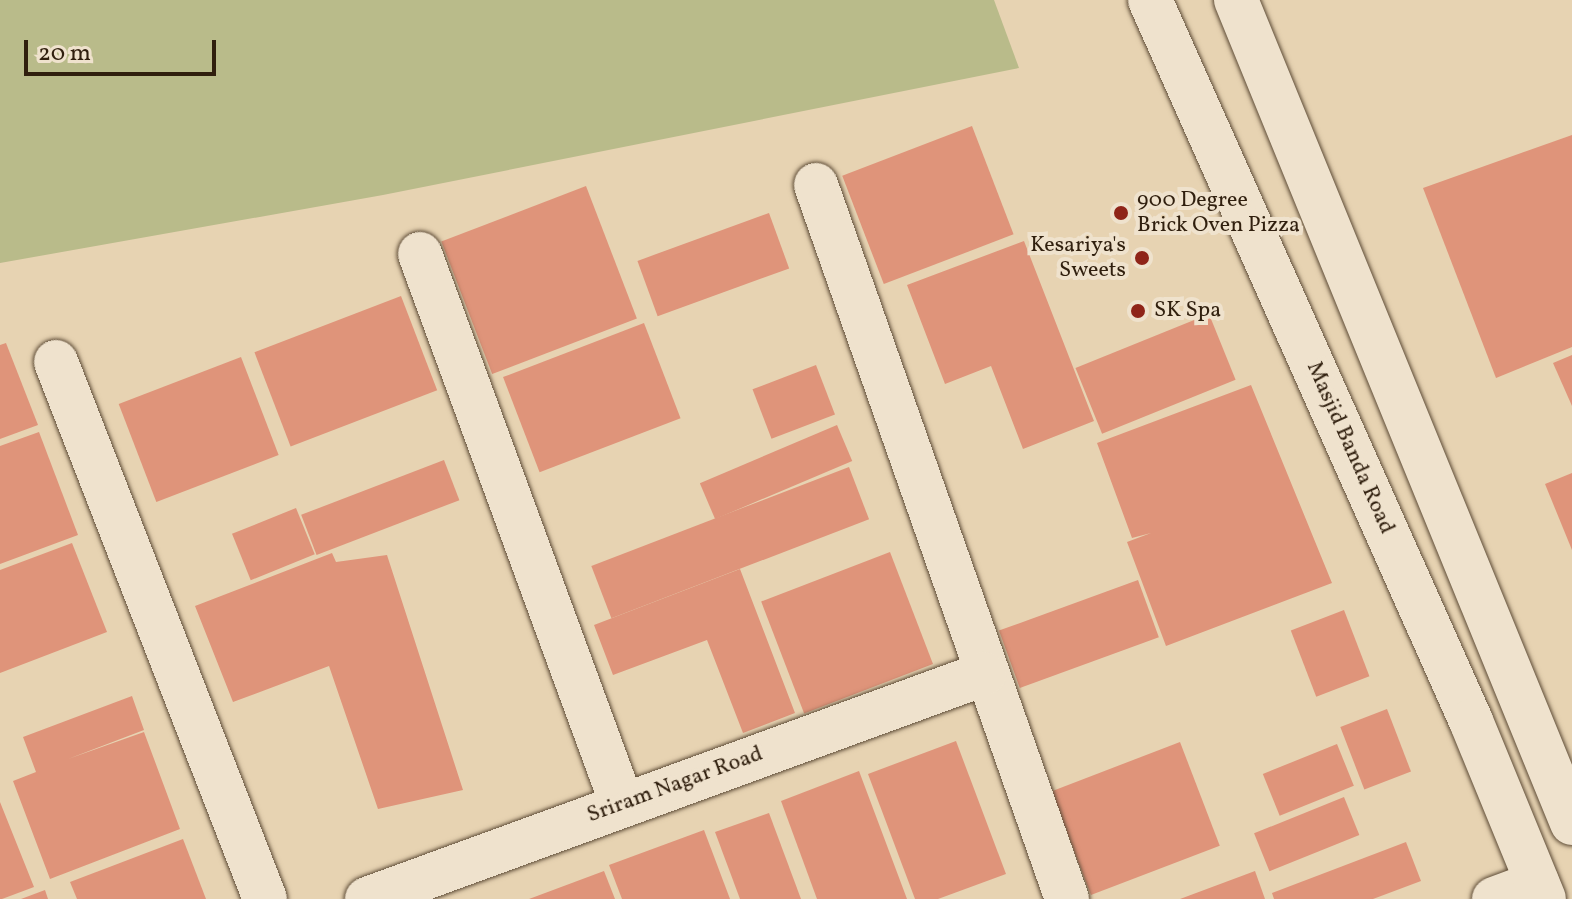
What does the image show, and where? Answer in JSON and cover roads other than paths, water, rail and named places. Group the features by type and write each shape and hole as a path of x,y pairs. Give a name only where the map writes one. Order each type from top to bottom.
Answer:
{"street":[{"name":"Masjid Banda Road","path":"1150,0 1471,721 1540,891"},
{"path":"1236,0 1572,823"},
{"path":"816,185 984,674 1067,899"},
{"path":"420,254 622,804"},
{"path":"56,362 265,899"},
{"name":"Sriram Nagar Road","path":"367,899 984,674"},
{"path":"1494,899 1540,891"}],"place":[{"name":"900 Degree Brick Oven Pizza","path":"1121,213"},
{"name":"Kesariya's Sweets","path":"1142,258"},
{"name":"SK Spa","path":"1138,311"}]}
